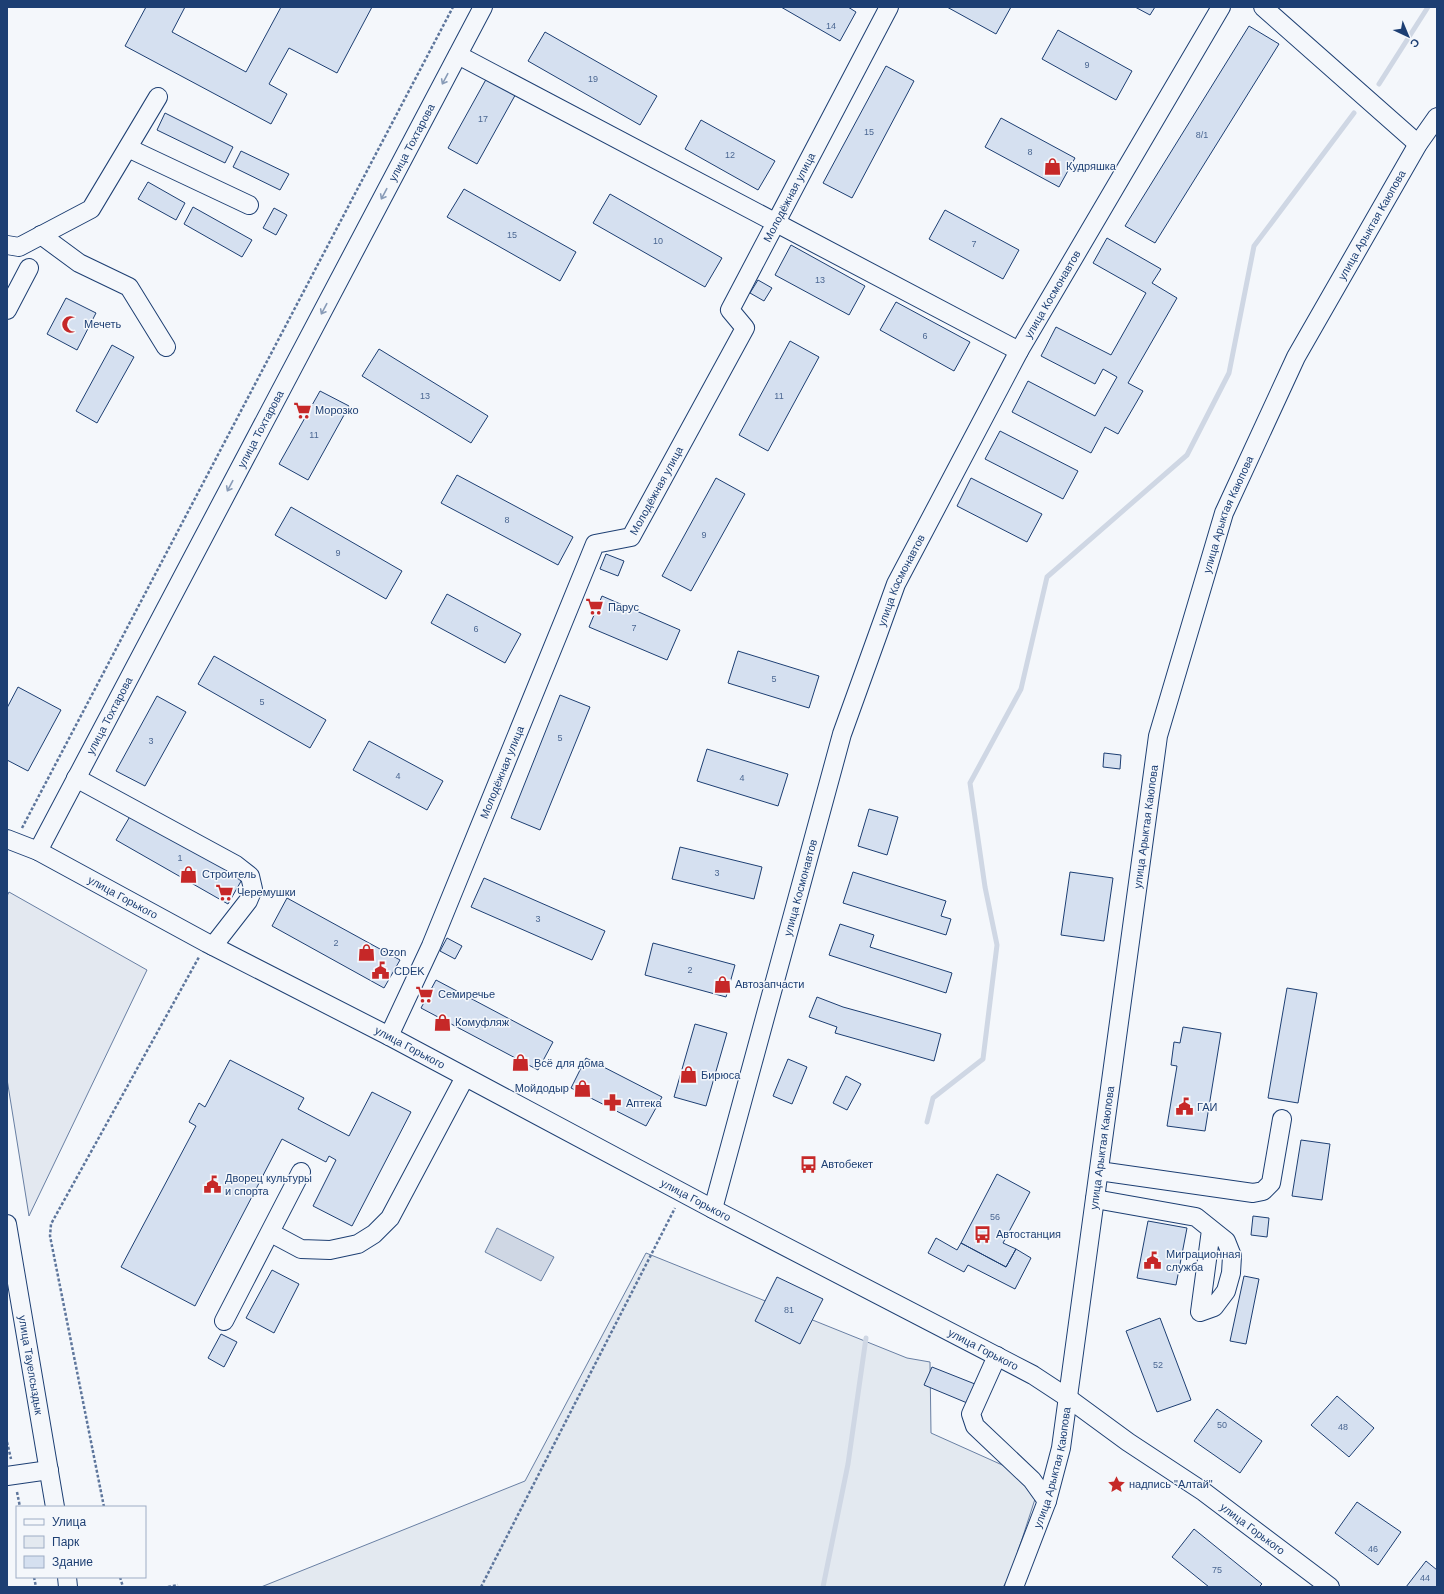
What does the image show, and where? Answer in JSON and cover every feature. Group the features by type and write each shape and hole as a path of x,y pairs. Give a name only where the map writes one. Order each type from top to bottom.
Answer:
{"street":[{"name":"улица Тохтарова","path":"38,851 483,7"},
{"name":"Молодёжная улица","path":"389,1036 432,946 594,544 631,537 745,328 730,310 890,7"},
{"name":"улица Космонавтов","path":"713,1209 842,734 896,584 1019,352 1221,7"},
{"path":"1263,7 1418,144"},
{"path":"458,54 1019,352"},
{"path":"7,245 19,247 91,209 158,97"},
{"name":"улица Арыктая Каюпова","path":"1014,1587 1047,1501 1060,1448 1158,736 1224,513 1296,357 1418,144 1437,117"},
{"path":"128,148 249,205"},
{"path":"41,235 79,263 129,287 166,347"},
{"path":"7,310 29,268"},
{"path":"76,778 236,865 250,876 253,889 248,901 210,945"},
{"name":"улица Горького","path":"11,840 38,851 210,945 389,1036 713,1209 1033,1375 1068,1398 1128,1442 1204,1492 1330,1587"},
{"path":"271,1233 301,1249 330,1250 358,1244 374,1234 390,1218 465,1077"},
{"path":"1099,1170 1253,1193 1263,1191 1271,1183 1282,1119"},
{"path":"224,1321 271,1233 301,1172"},
{"path":"1095,1199 1196,1217 1211,1230"},
{"name":"улица Тауелсыздык","path":"7,1224 55,1506"},
{"path":"997,1356 971,1414 975,1426 1032,1480 1047,1501"},
{"path":"7,1476 49,1470"}],"path":[{"path":"11,840 453,7"},
{"path":"104,1506 50,1236 51,1224 210,945"},
{"path":"481,1587 683,1193"},
{"path":"168,1587 178,1585"}],"green space":[{"path":"646,1253 907,1358 930,1362 931,1433 1029,1477 1037,1493 1010,1576 1003,1587 261,1587 525,1481"}],"shaded area":[{"path":"9,892 147,970 29,1216 7,1079 7,896"},
{"path":"497,1228 554,1257 541,1281 485,1252"}],"building":[{"path":"146,7 185,7 172,32 246,72 281,7 372,7 337,73 289,48 269,84 287,94 271,124 125,46"},
{"path":"781,7 848,7 856,12 840,41"},
{"path":"947,7 1011,7 996,34"},
{"path":"1135,7 1155,7 1150,15"},
{"path":"1249,26 1279,44 1155,243 1125,226"},
{"path":"1058,30 1132,71 1116,100 1042,59"},
{"path":"545,32 657,96 640,125 528,61"},
{"path":"886,66 914,81 852,198 823,183"},
{"path":"489,74 518,90 477,164 448,148"},
{"path":"165,113 233,147 225,163 157,130"},
{"path":"1001,118 1075,158 1059,187 985,147"},
{"path":"701,120 775,161 758,190 685,149"},
{"path":"241,151 289,174 280,190 233,167"},
{"path":"148,182 185,203 176,220 138,199"},
{"path":"464,189 576,252 560,281 447,217"},
{"path":"610,194 722,258 705,287 593,223"},
{"path":"193,207 252,240 242,257 184,224"},
{"path":"274,208 287,215 276,235 263,228"},
{"path":"945,210 1019,250 1003,279 929,239"},
{"path":"1107,238 1161,269 1152,283 1177,298 1128,383 1143,391 1118,434 1105,427 1091,453 1012,412 1028,381 1095,416 1117,377 1103,369 1095,384 1041,356 1056,327 1111,355 1146,293 1093,263"},
{"path":"791,245 865,286 849,315 775,275"},
{"path":"758,280 772,288 764,301 750,293"},
{"name":"Мечеть","path":"66,298 96,313 77,350 47,334"},
{"path":"896,302 970,342 954,371 880,330"},
{"path":"790,341 819,357 768,451 739,435"},
{"path":"112,345 134,357 97,423 76,411"},
{"path":"379,349 488,416 471,443 362,376"},
{"path":"320,391 349,406 308,480 279,464"},
{"path":"1000,431 1078,471 1063,499 985,459"},
{"path":"457,475 573,537 558,565 441,503"},
{"path":"716,478 745,494 691,591 662,576"},
{"path":"971,478 1042,514 1027,542 957,506"},
{"path":"291,507 402,571 386,599 275,535"},
{"path":"606,554 624,561 618,576 600,569"},
{"path":"447,594 521,634 505,663 431,623"},
{"path":"602,596 680,630 667,660 589,627"},
{"path":"738,651 819,676 809,708 728,683"},
{"path":"214,656 326,720 310,748 198,684"},
{"path":"18,687 61,710 28,771 7,760 7,708"},
{"path":"560,695 590,707 540,830 511,818"},
{"path":"157,696 186,712 145,786 116,771"},
{"path":"369,741 443,781 427,810 353,770"},
{"path":"707,749 788,774 778,806 697,781"},
{"path":"1104,753 1121,755 1120,769 1103,767"},
{"path":"869,809 898,817 887,855 858,846"},
{"path":"132,813 244,876 228,904 116,840"},
{"path":"680,847 762,867 754,899 672,879"},
{"path":"853,872 946,901 941,916 951,919 946,935 843,903"},
{"path":"1070,872 1113,878 1104,941 1061,935"},
{"path":"484,878 605,931 592,960 471,907"},
{"path":"287,898 400,960 384,988 272,926"},
{"path":"840,924 874,935 870,947 952,973 946,993 829,955"},
{"path":"447,938 462,946 455,959 440,951"},
{"path":"653,943 735,965 726,997 645,975"},
{"path":"436,980 553,1042 538,1070 421,1008"},
{"path":"1287,988 1317,993 1298,1103 1268,1098"},
{"path":"817,997 843,1007 941,1034 934,1061 835,1033 837,1027 809,1017"},
{"path":"695,1024 727,1033 706,1106 674,1097"},
{"path":"1183,1027 1221,1033 1205,1131 1167,1126 1177,1066 1171,1065 1174,1042 1180,1043"},
{"path":"586,1058 662,1097 646,1126 571,1088"},
{"path":"788,1059 807,1067 792,1104 773,1096"},
{"name":"Дворец культуры и спорта","path":"230,1060 304,1098 298,1109 349,1136 372,1092 411,1112 352,1226 313,1206 336,1160 329,1156 326,1162 282,1139 195,1306 121,1267 196,1126 189,1122 199,1103 205,1107"},
{"path":"846,1076 861,1084 847,1110 833,1103"},
{"path":"1301,1140 1330,1144 1322,1200 1292,1196"},
{"path":"997,1174 1030,1192 1003,1243 1016,1249 1006,1267 961,1243"},
{"path":"1253,1216 1269,1218 1267,1237 1251,1235"},
{"path":"1148,1221 1187,1228 1176,1285 1137,1278"},
{"path":"936,1238 957,1250 961,1243 1006,1267 1016,1249 1031,1258 1015,1289 968,1265 964,1272 928,1253"},
{"path":"272,1270 299,1284 274,1333 246,1318"},
{"path":"1244,1276 1259,1279 1246,1344 1230,1341"},
{"path":"777,1277 823,1299 800,1344 755,1321"},
{"path":"1160,1318 1191,1400 1157,1412 1126,1331"},
{"path":"221,1334 237,1342 224,1367 208,1358"},
{"path":"932,1367 980,1386 972,1405 924,1385"},
{"path":"1337,1396 1374,1428 1349,1457 1311,1425"},
{"path":"1217,1409 1262,1441 1240,1473 1194,1441"},
{"path":"1357,1502 1401,1532 1378,1565 1335,1533"},
{"path":"1194,1529 1262,1584 1259,1587 1209,1587 1172,1557"},
{"path":"1426,1561 1437,1570 1437,1587 1406,1587"}],"waterway":[{"path":"1379,84 1428,7"},
{"path":"927,1122 933,1098 983,1059 997,945 985,887 970,783 1021,689 1047,577 1187,455 1229,373 1254,246 1354,113"},
{"path":"823,1587 848,1464 866,1338"}],"place":[{"name":"Кудряшка","path":"1053,166"},
{"name":"Мечеть","path":"71,324"},
{"name":"Морозко","path":"302,410"},
{"name":"Парус","path":"595,607"},
{"name":"Строитель","path":"189,874"},
{"name":"Черемушки","path":"224,892"},
{"name":"Ozon","path":"367,952"},
{"name":"CDEK","path":"381,971"},
{"name":"Автозапчасти","path":"722,984"},
{"name":"Семиречье","path":"425,994"},
{"name":"Комуфляж","path":"442,1022"},
{"name":"Всё для дома","path":"521,1063"},
{"name":"Бирюса","path":"688,1075"},
{"name":"Мойдодыр","path":"582,1088"},
{"name":"Аптека","path":"613,1103"},
{"name":"ГАИ","path":"1184,1107"},
{"name":"Автобекет","path":"808,1164"},
{"name":"Дворец культуры и спорта","path":"212,1184"},
{"name":"Автостанция","path":"983,1234"},
{"name":"Миграционная служба","path":"1153,1260"},
{"name":"надпись \"Алтай\"","path":"1116,1484"}]}
